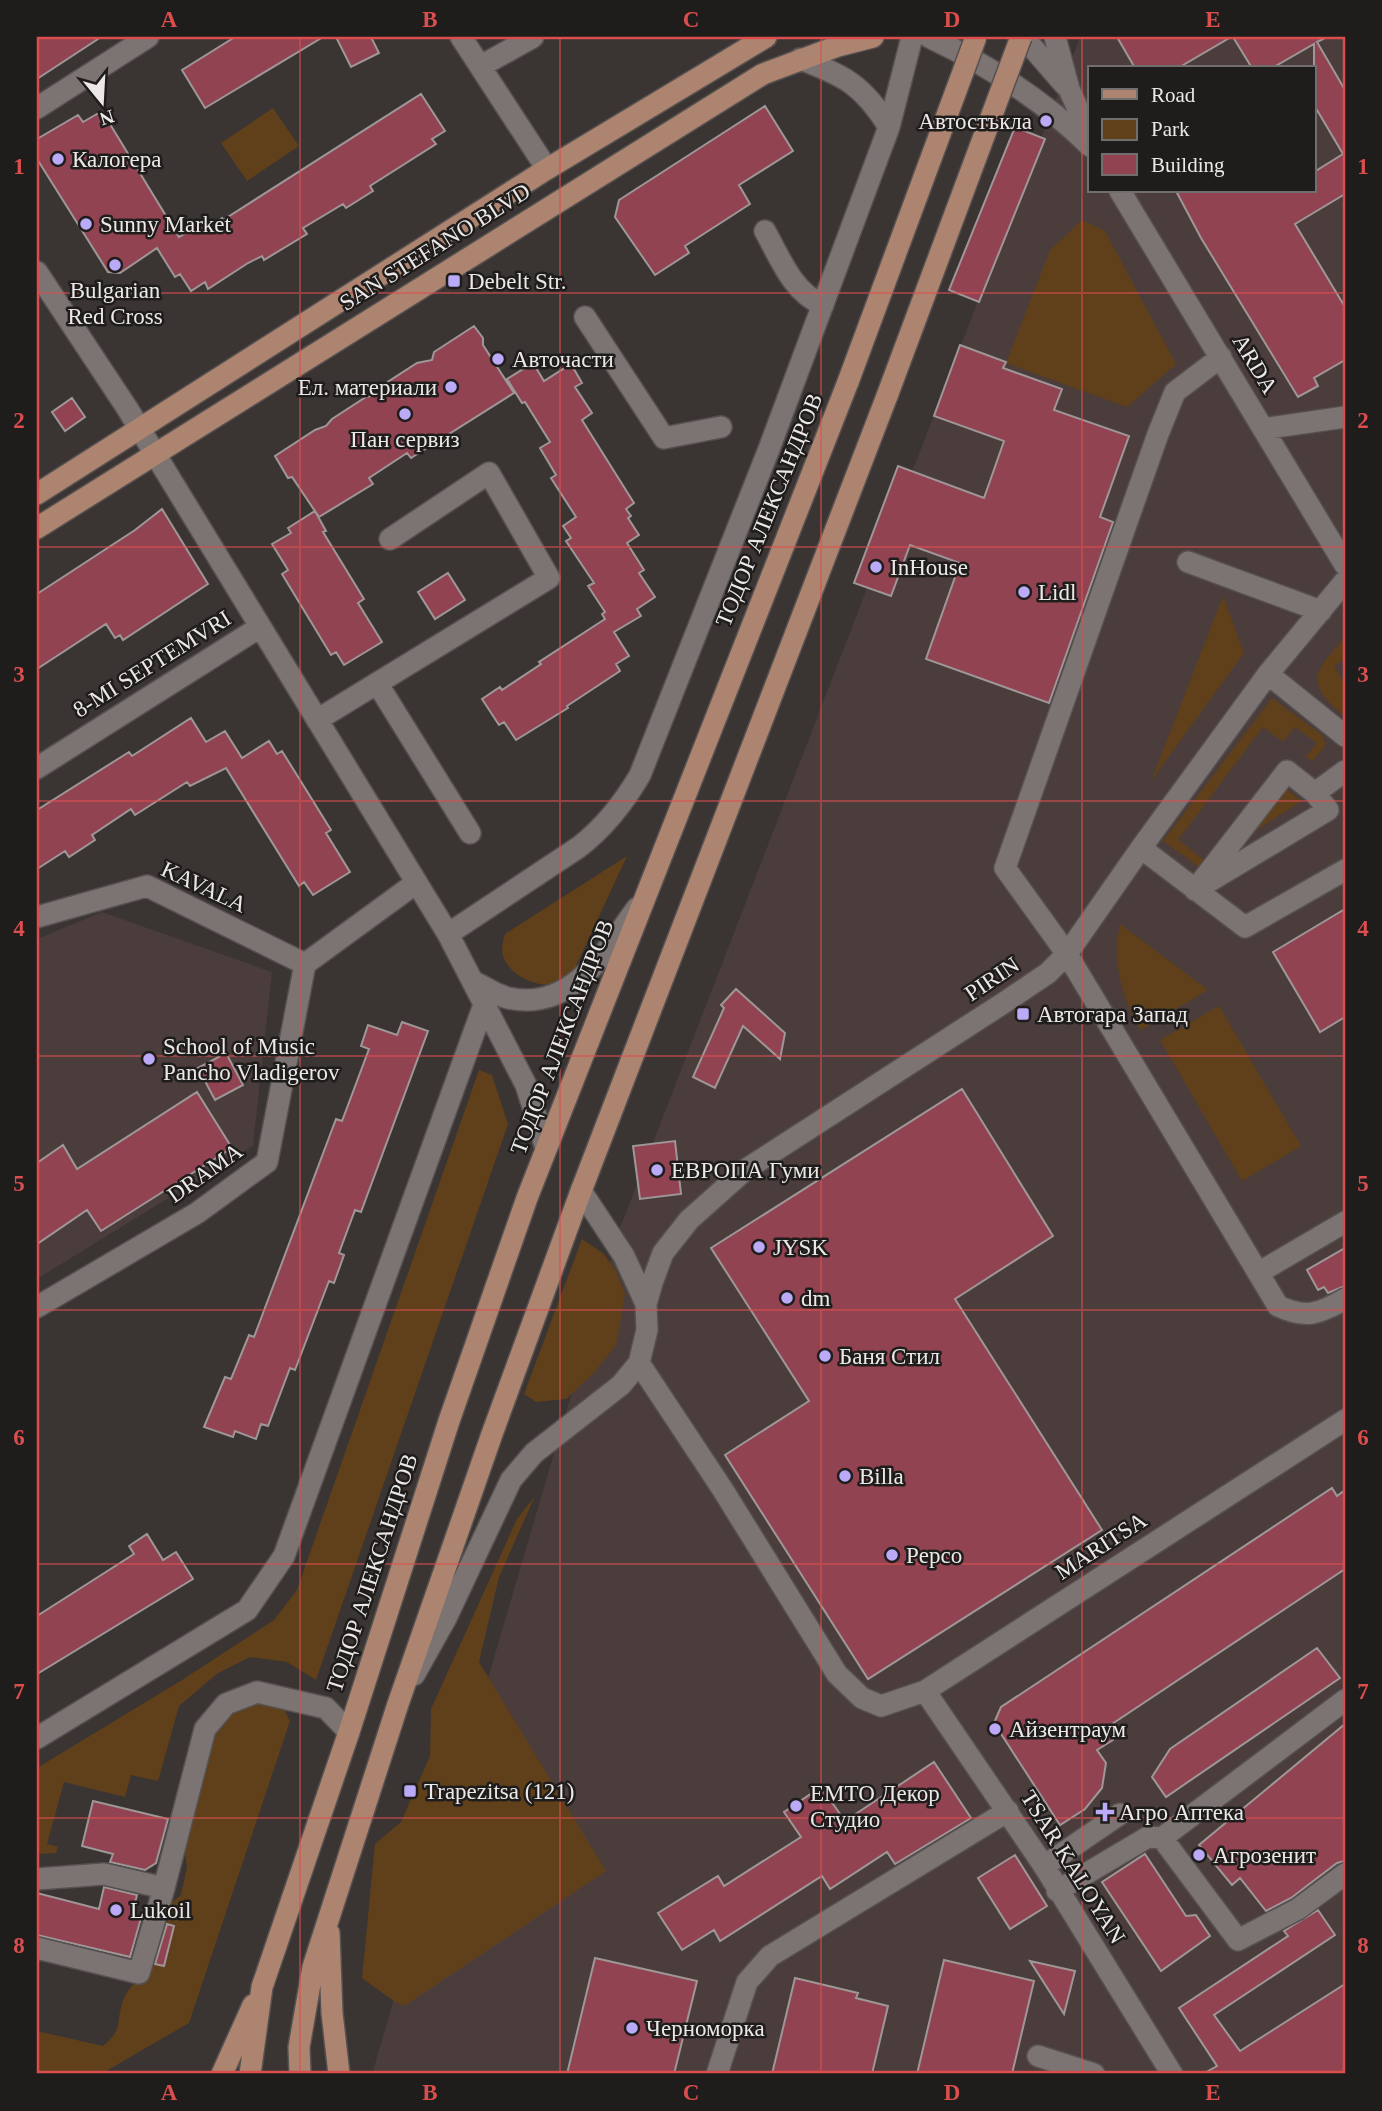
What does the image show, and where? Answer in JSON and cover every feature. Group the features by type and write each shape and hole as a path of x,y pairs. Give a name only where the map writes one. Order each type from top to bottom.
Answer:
{"main road":[{"name":"SAN STEFANO BLVD","path":"37,494 547,169 765,37"},
{"name":"SAN STEFANO BLVD","path":"37,528 762,74 800,59 873,37"},
{"name":"ТОДОР АЛЕКСАНДРОВ","path":"250,2074 262,1987 349,1732 449,1421 546,1148 848,382 976,37"},
{"path":"300,2074 299,2047 313,1967 398,1704 492,1434 581,1191 887,396 1020,37"},
{"path":"329,1920 332,2013 339,2074"},
{"path":"222,2074 262,1987"}],"street":[{"path":"37,108 148,37"},
{"path":"461,37 547,169"},
{"path":"481,66 533,37"},
{"path":"448,934 600,831 625,801 640,775 769,449 889,127 912,37"},
{"path":"929,37 999,74 1061,118 1088,144"},
{"path":"1020,37 1069,89"},
{"path":"1055,37 1069,89 1088,132"},
{"path":"800,59 839,73 876,105 889,127"},
{"name":"ARDA","path":"1121,192 1345,565"},
{"path":"765,231 805,296 823,305"},
{"path":"37,272 155,454 448,934 526,1085 546,1148"},
{"path":"585,317 664,438 721,427"},
{"path":"1221,357 1175,392 1005,868 1067,954 1278,1306 1297,1315 1326,1310 1345,1299"},
{"path":"1263,429 1345,417"},
{"path":"317,720 549,578 488,473 390,539"},
{"path":"1188,562 1321,611"},
{"name":"PIRIN","path":"639,1363 647,1329 646,1304 663,1253 689,1220 746,1170 1048,973 1067,954 1140,848 1268,674 1345,580"},
{"name":"8-MI SEPTEMVRI","path":"37,768 260,627"},
{"path":"1268,674 1345,736"},
{"path":"377,683 470,833"},
{"path":"1287,771 1315,793 1328,810 1195,890 1287,771"},
{"path":"1315,793 1345,771"},
{"path":"1140,848 1245,927 1345,870"},
{"path":"304,964 416,883"},
{"name":"KAVALA","path":"37,917 147,886 304,964"},
{"path":"474,982 509,998 543,999 560,994 590,971 645,898"},
{"name":"DRAMA","path":"37,1307 197,1213 267,1162 304,964"},
{"path":"37,1738 247,1610 284,1556 485,1002"},
{"path":"581,1191 624,1256 646,1304"},
{"path":"1258,1273 1345,1222"},
{"path":"398,1704 446,1618 511,1480 534,1453 621,1385 639,1363"},
{"name":"MARITSA","path":"639,1363 838,1674 862,1698 881,1706 925,1691 1345,1420"},
{"name":"TSAR KALOYAN","path":"925,1691 1044,1867 1169,2073"},
{"path":"37,1948 139,1973 205,1729 226,1704 257,1692 327,1708 349,1732"},
{"path":"1057,1891 1148,1837 1161,1838 1345,1700"},
{"path":"717,2074 747,1982 770,1956 1008,1811"},
{"path":"1044,1867 1120,1814"},
{"path":"1161,1838 1238,1940 1298,1909 1345,1874"},
{"path":"37,1879 104,1874 164,1888"},
{"path":"1038,2056 1094,2074"}],"shaded area":[{"path":"1080,37 1345,37 1345,2074 372,2074 620,1228"},
{"name":"School of Music Pancho Vladigerov","path":"102,912 272,972 253,1146 37,1279 37,939"}],"green space":[{"path":"273,108 299,146 247,181 221,143"},
{"path":"1082,220 1105,231 1176,364 1127,407 1006,363 1050,250"},
{"path":"1223,596 1244,653 1151,781"},
{"path":"1345,637 1345,659 1334,666 1345,685 1345,717 1323,695 1318,686 1318,677 1326,660"},
{"path":"1272,698 1322,735 1326,745 1312,761 1306,756 1317,743 1295,727 1283,742 1263,727 1178,840 1204,860 1199,867 1163,841"},
{"path":"1285,787 1301,801 1248,836"},
{"path":"627,856 575,968 566,978 559,983 544,985 526,980 512,970 502,953 505,934"},
{"path":"1120,924 1208,990 1141,1030 1128,1005 1120,979 1117,952"},
{"path":"1219,1006 1301,1146 1242,1181 1160,1040"},
{"path":"479,1070 492,1075 508,1124 316,1680 287,1662 250,1657 218,1673 179,1706 158,1781 131,1775 125,1797 64,1782 47,1844 58,1847 56,1853 37,1854 37,1768 182,1680 274,1620 297,1590"},
{"path":"582,1239 604,1254 616,1271 625,1294 616,1345 593,1374 566,1399 536,1402 524,1394"},
{"path":"535,1496 499,1577 479,1662 606,1871 404,2006 362,1978 375,1844 401,1822 430,1756 431,1709 517,1519"},
{"path":"269,1701 284,1709 290,1721 189,2023 101,2074 37,2074 37,2031 103,2046 114,2035 125,1996 135,1982 153,1968 169,1905 181,1895 187,1867 184,1846 211,1734 234,1707"}],"building":[{"path":"37,37 101,37 37,79"},
{"path":"235,37 323,37 205,108 182,70"},
{"path":"336,37 371,37 379,53 351,67"},
{"path":"1117,37 1231,37 1181,66 1134,66"},
{"path":"1233,37 1327,37 1317,42 1345,90 1345,194 1295,224 1345,307 1345,360 1314,378 1318,386 1298,397 1201,238 1177,192 1316,192 1316,171 1343,154 1316,108 1314,44 1276,66 1251,66"},
{"path":"421,94 445,131 432,139 436,144 370,186 373,191 346,208 343,204 303,228 307,234 264,260 262,256 248,263 208,289 205,282 191,291 180,274 175,277 157,248 120,273 108,272 37,159 37,139 78,115 83,122 102,111 179,237 205,221 208,227 222,218 223,220"},
{"path":"765,106 793,151 739,185 750,204 685,246 689,253 655,275 615,217 619,200"},
{"path":"1015,127 1045,139 979,302 949,290"},
{"path":"474,326 514,393 411,458 407,453 369,478 373,484 319,517 292,477 288,478 275,456 315,430 326,426 332,419 366,397 380,394 383,385 417,363 432,360 434,352"},
{"name":"Lidl","path":"960,345 1006,362 1003,368 1062,389 1054,410 1129,436 1100,517 1113,522 1049,703 926,659 960,563 910,545 891,596 854,583 898,466 984,498 1004,441 934,416"},
{"path":"533,363 544,381 571,364 582,383 575,387 592,413 582,420 634,503 626,509 631,516 628,518 639,535 627,543 644,570 639,573 655,597 637,609 641,616 614,632 629,656 616,664 620,671 516,740 504,722 499,725 482,699 500,687 502,690 605,619 602,614 605,612 588,586 594,583 566,541 571,538 563,526 576,517 551,478 556,475 540,448 550,442 507,379"},
{"path":"72,398 85,417 65,431 52,412"},
{"path":"162,509 208,584 123,640 120,635 115,638 106,624 37,669 37,594 135,530"},
{"path":"315,511 326,531 323,532 364,599 358,603 382,642 344,665 336,652 331,655 282,574 288,570 272,544 291,533 288,528"},
{"path":"448,573 465,600 435,619 418,592"},
{"path":"191,718 206,742 225,731 242,758 269,741 277,754 282,751 331,830 326,833 350,872 313,895 304,882 299,886 226,768 190,786 187,782 135,815 131,809 92,835 95,840 69,857 65,851 37,869 37,810 129,752 132,756"},
{"path":"1345,909 1345,1017 1320,1032 1273,952"},
{"path":"736,989 785,1033 780,1059 743,1026 715,1088 693,1077 724,1008 721,1005"},
{"path":"402,1022 428,1031 361,1212 355,1210 339,1253 344,1255 334,1283 329,1281 295,1370 290,1368 268,1426 261,1424 256,1439 235,1431 233,1437 204,1427 225,1377 231,1379 249,1335 254,1337 336,1119 342,1121 369,1049 361,1046 368,1025 397,1035"},
{"path":"226,1053 243,1085 215,1100 198,1068"},
{"path":"962,1089 1053,1236 955,1299 1102,1530 868,1679 725,1455 809,1401 711,1248"},
{"path":"197,1092 232,1148 101,1231 87,1210 37,1244 37,1163 63,1145 77,1169"},
{"name":"ЕВРОПА Гуми","path":"675,1141 681,1194 640,1199 633,1146"},
{"path":"1345,1248 1345,1286 1328,1293 1324,1287 1318,1290 1307,1270"},
{"path":"1332,1488 1337,1496 1345,1490 1345,1569 1106,1728 1113,1740 1097,1750 1106,1763 1102,1788 1085,1809 1060,1825 994,1723 1001,1707"},
{"path":"147,1534 163,1560 176,1552 193,1579 37,1674 37,1616 134,1554 129,1546"},
{"path":"1317,1648 1340,1678 1166,1797 1152,1777 1170,1749"},
{"path":"1345,1724 1345,1861 1337,1863 1291,1898 1266,1911 1240,1878 1232,1885 1199,1845"},
{"path":"934,1762 971,1818 895,1864 887,1852 830,1889 822,1876 720,1941 714,1930 682,1950 658,1913 718,1876 724,1886 801,1837 784,1812 821,1787 845,1821"},
{"path":"93,1801 168,1819 156,1863 145,1870 110,1862 113,1854 82,1846"},
{"path":"1145,1854 1186,1916 1196,1915 1210,1936 1161,1971 1102,1882"},
{"path":"1015,1855 1047,1906 1010,1929 978,1878"},
{"path":"104,1887 137,1895 132,1916 141,1918 130,1957 37,1935 37,1893 99,1909"},
{"path":"1318,1910 1335,1935 1214,2015 1240,2051 1345,1984 1345,2074 1203,2074 1217,2066 1179,2008 1288,1936 1284,1931"},
{"path":"167,1924 174,1926 164,1966 155,1964"},
{"name":"Черноморка","path":"595,1958 697,1981 674,2074 567,2074"},
{"path":"944,1960 1034,1981 1012,2074 917,2074"},
{"path":"1030,1961 1075,1971 1064,2014"},
{"path":"795,1978 858,1993 856,1998 888,2006 872,2074 772,2074"}],"place":[{"name":"Автостъкла","path":"1046,121"},
{"name":"Калогера","path":"58,159"},
{"name":"Sunny Market","path":"86,224"},
{"name":"Bulgarian Red Cross","path":"115,265"},
{"name":"Debelt Str.","path":"454,281"},
{"name":"Авточасти","path":"498,359"},
{"name":"Ел. материали","path":"451,387"},
{"name":"Пан сервиз","path":"405,414"},
{"name":"InHouse","path":"876,567"},
{"name":"Lidl","path":"1024,592"},
{"name":"Автогара Запад","path":"1023,1014"},
{"name":"School of Music Pancho Vladigerov","path":"149,1059"},
{"name":"ЕВРОПА Гуми","path":"657,1170"},
{"name":"JYSK","path":"759,1247"},
{"name":"dm","path":"787,1298"},
{"name":"Баня Стил","path":"825,1356"},
{"name":"Billa","path":"845,1476"},
{"name":"Pepco","path":"892,1555"},
{"name":"Айзентраум","path":"995,1729"},
{"name":"Trapezitsa (121)","path":"410,1791"},
{"name":"ЕМТО Декор Студио","path":"796,1806"},
{"name":"Агро Аптека","path":"1105,1812"},
{"name":"Агрозенит","path":"1199,1855"},
{"name":"Lukoil","path":"116,1910"},
{"name":"Черноморка","path":"632,2028"}]}
